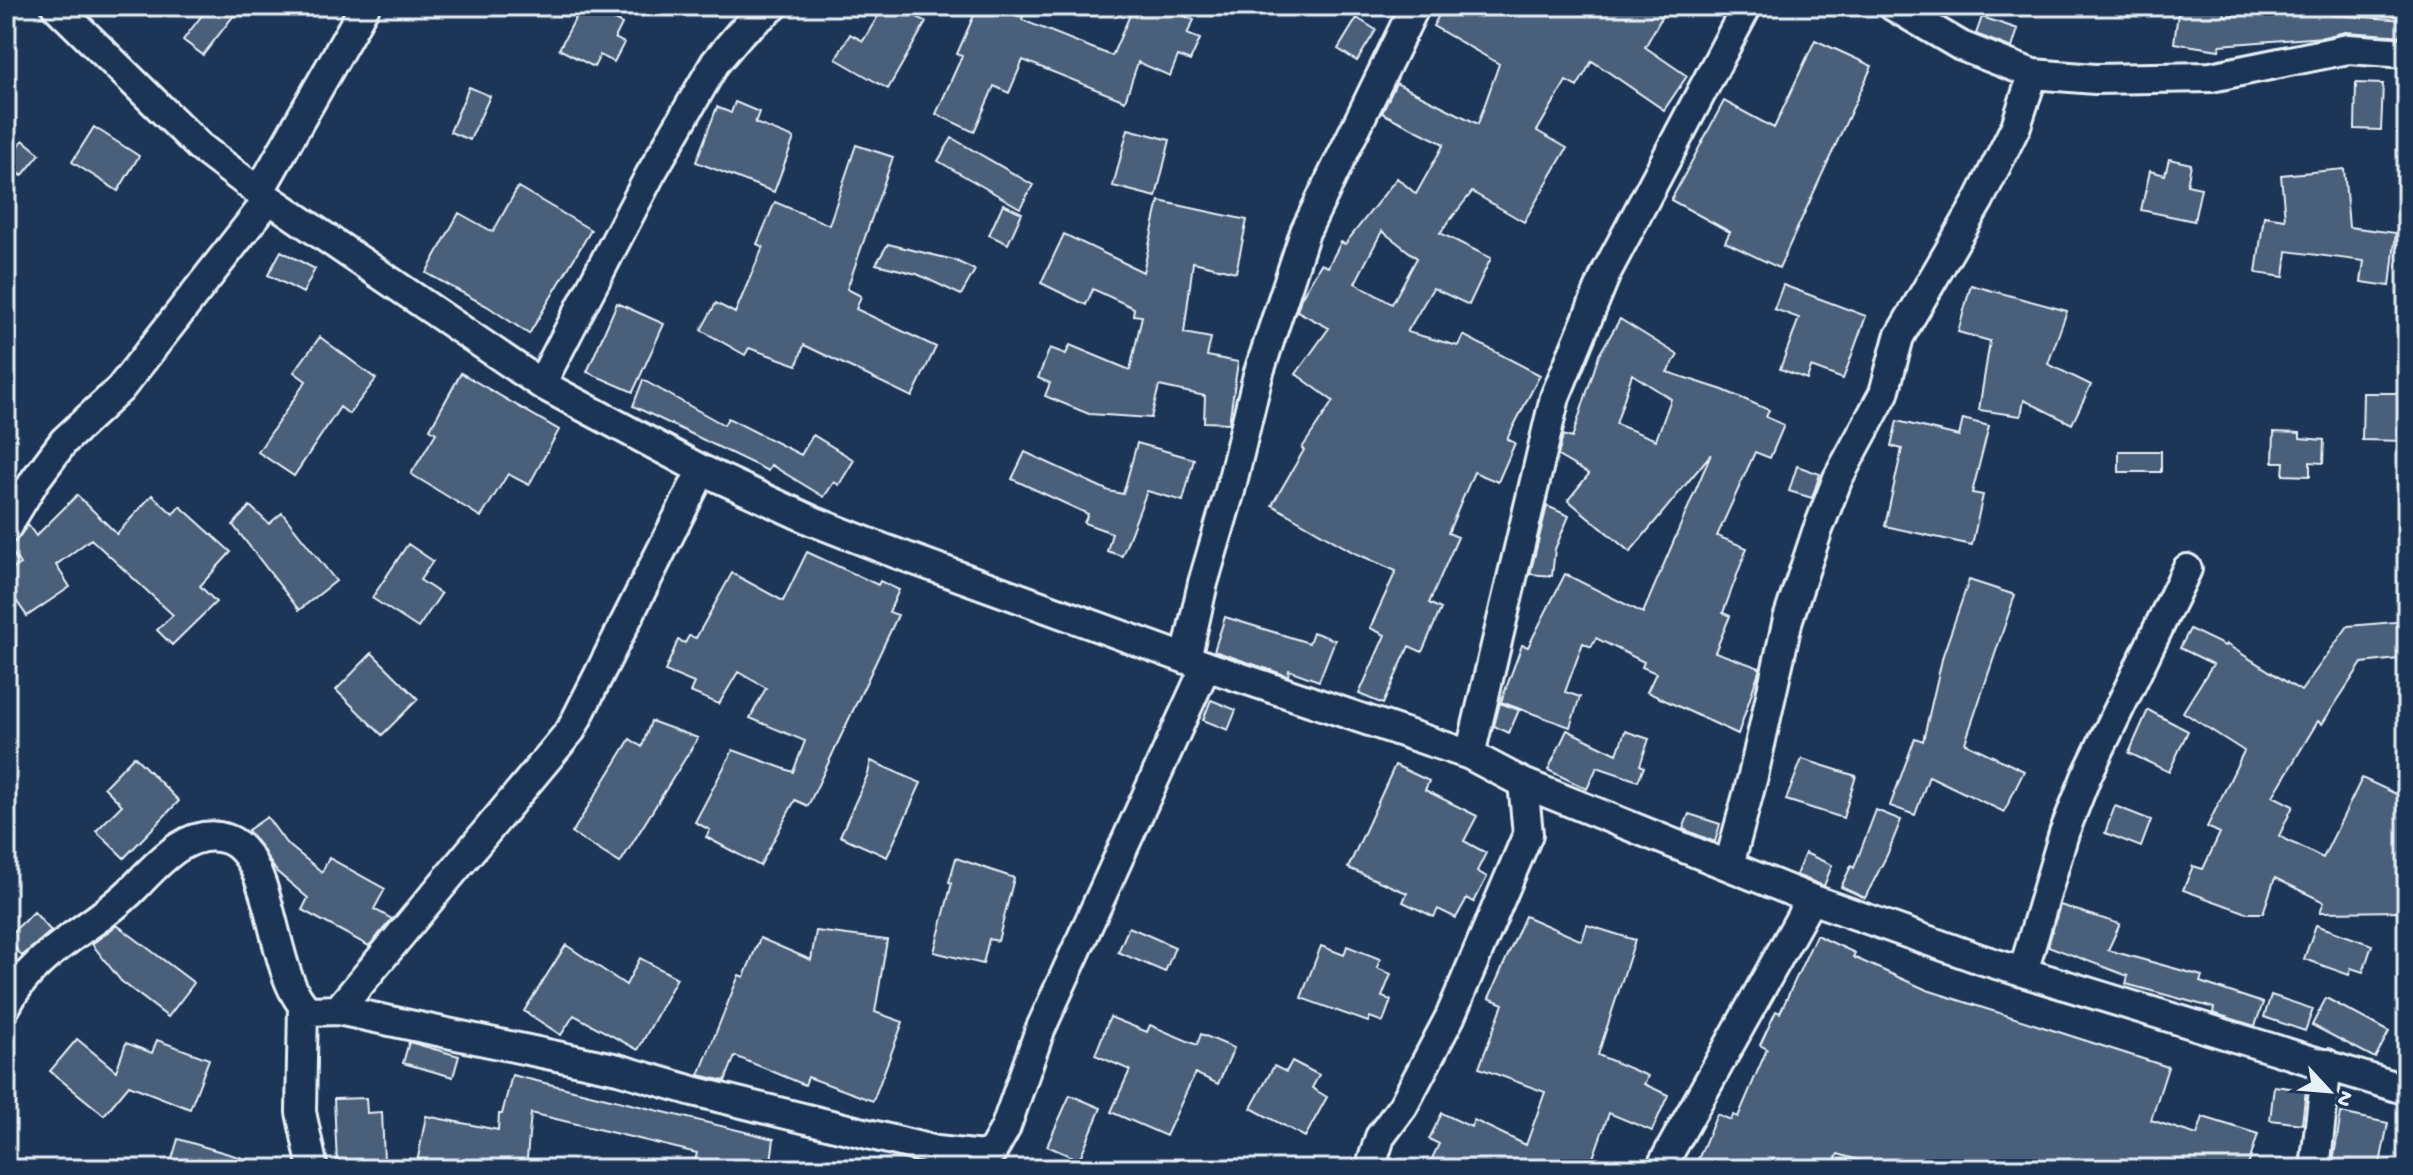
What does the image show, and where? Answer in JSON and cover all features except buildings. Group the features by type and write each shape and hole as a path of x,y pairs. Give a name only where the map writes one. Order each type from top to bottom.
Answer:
{"street":[{"path":"56,6 200,147 264,195 541,384 702,470 813,521 887,550 1196,662 1470,755 1523,783 1811,899 1980,959 2407,1090"},
{"path":"6,528 35,480 64,441 120,389 264,195 365,6"},
{"path":"541,384 650,175 715,63 741,32 774,6"},
{"path":"303,1006 309,1011 338,1010 618,1069 693,1091 937,1151 992,1159 1014,1107 1040,1030 1196,662 1203,583 1258,375 1305,232 1415,6"},
{"path":"1470,755 1555,397 1607,271 1747,6"},
{"path":"1893,6 1961,46 2033,74 2095,79 2211,77 2348,49 2407,53"},
{"path":"1729,865 1753,776 1788,619 1817,532 1838,478 1884,393 1899,337 1979,200 2016,126 2033,74"},
{"path":"338,1010 571,730 702,470"},
{"path":"2023,972 2064,833 2086,777 2187,569"},
{"path":"1370,1169 1380,1137 1403,1106 1450,1017 1528,834 1523,783"},
{"path":"1528,834 1575,803"},
{"path":"6,1006 15,988 48,953 126,896 167,855 185,844 216,836 241,846 265,892 280,953 303,1006 301,1112 313,1169"},
{"path":"1660,1169 1811,899"},
{"path":"2315,1169 2327,1064"}]}
